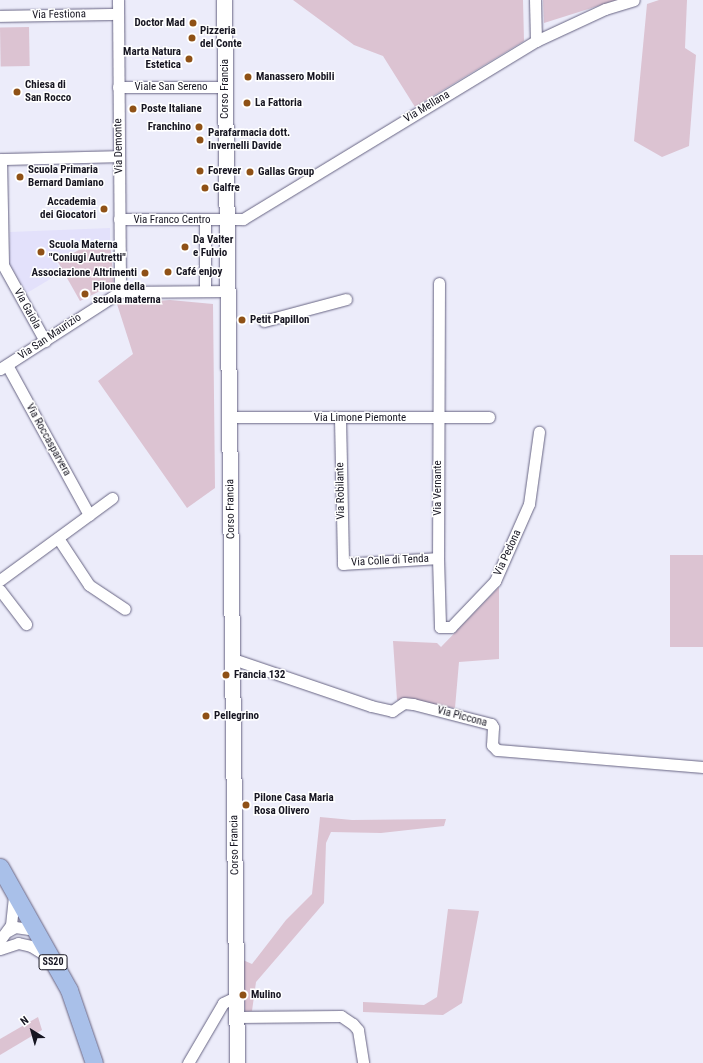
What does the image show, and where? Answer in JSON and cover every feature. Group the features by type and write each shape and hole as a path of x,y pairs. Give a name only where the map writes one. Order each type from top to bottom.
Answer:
{"main road":[{"name":"Corso Francia","path":"224,0 237,1063"},
{"name":"SS20","path":"0,867 14,891 31,928 53,961 68,990 94,1063"}],"street":[{"name":"Via Demonte","path":"118,0 120,292"},
{"path":"535,0 536,41"},
{"name":"Via Mellana","path":"226,220 243,219 536,41 605,9 634,0"},
{"name":"Via Festiona","path":"0,16 118,14"},
{"name":"Viale San Sereno","path":"118,87 225,87"},
{"path":"1,159 119,156"},
{"name":"Via Gaiola","path":"1,159 2,261 4,278 45,341"},
{"name":"Via Franco Centro","path":"119,219 226,220"},
{"path":"204,220 205,291"},
{"name":"Via Vernante","path":"438,558 439,283"},
{"path":"120,292 228,290"},
{"name":"Via San Maurizio","path":"3,367 120,292"},
{"path":"264,321 346,299"},
{"name":"Via Roccasparvera","path":"3,367 90,515"},
{"name":"Via Limone Piemonte","path":"230,417 490,417"},
{"name":"Via Robilante","path":"340,418 343,564"},
{"name":"Via Pedona","path":"438,558 440,627 451,627 495,581 520,527 529,504 539,432"},
{"path":"0,580 112,498"},
{"path":"58,538 89,585 125,609"},
{"name":"Via Colle di Tenda","path":"343,564 438,558"},
{"path":"0,590 26,624"},
{"name":"Via Piccona","path":"233,659 371,706 392,711 404,703 413,704 491,724 493,727 492,745 497,750 703,767"},
{"path":"8,931 14,912 14,891"},
{"path":"0,940 8,931 15,927 31,928"},
{"path":"0,949 18,943 31,928"},
{"path":"18,943 39,950 53,961"},
{"path":"188,1063 223,1003 236,997"},
{"path":"237,1017 341,1016 353,1024 358,1030 363,1063"}],"shaded area":[{"path":"293,0 523,0 524,41 415,107 383,56 354,45"},
{"path":"543,0 617,0 544,23"},
{"path":"659,0 687,0 685,48 696,55 689,146 662,157 634,141 647,4"},
{"path":"29,27 30,66 1,67 0,28"},
{"name":"Scuola Materna \"Coniugi Autretti\"","path":"110,228 110,240 88,242 56,262 62,272 27,293 9,263 10,232"},
{"path":"110,242 114,284 80,301 58,262 89,244"},
{"path":"170,300 213,304 215,488 187,508 98,381 133,354 117,304"},
{"path":"670,555 703,555 703,647 670,647"},
{"path":"499,587 499,659 459,662 455,708 397,700 393,641 437,643 441,647"},
{"path":"320,817 352,820 446,819 444,826 381,833 331,832 326,843 324,903 256,982 252,1011 245,1012 243,960 252,964 286,920 312,894"},
{"path":"448,909 479,911 462,1003 443,1015 363,1012 363,1002 424,1005 437,997"},
{"path":"38,1017 42,1030 0,1055 0,1039"}],"place":[{"name":"Doctor Mad","path":"193,23"},
{"name":"Pizzeria del Conte","path":"192,38"},
{"name":"Marta Natura Estetica","path":"189,59"},
{"name":"Manassero Mobili","path":"248,77"},
{"name":"Chiesa di San Rocco","path":"17,92"},
{"name":"La Fattoria","path":"247,103"},
{"name":"Poste Italiane","path":"133,109"},
{"name":"Franchino","path":"199,127"},
{"name":"Parafarmacia dott. Invernelli Davide","path":"200,140"},
{"name":"Forever","path":"200,171"},
{"name":"Gallas Group","path":"250,172"},
{"name":"Scuola Primaria Bernard Damiano","path":"20,177"},
{"name":"Galfre","path":"205,188"},
{"name":"Accademia dei Giocatori","path":"104,209"},
{"name":"Da Valter e Fulvio","path":"185,247"},
{"name":"Scuola Materna \"Coniugi Autretti\"","path":"41,252"},
{"name":"Café enjoy","path":"168,272"},
{"name":"Associazione Altrimenti","path":"145,273"},
{"name":"Pilone della scuola materna","path":"85,294"},
{"name":"Petit Papillon","path":"242,320"},
{"name":"Francia 132","path":"226,675"},
{"name":"Pellegrino","path":"206,716"},
{"name":"Pilone Casa Maria Rosa Olivero","path":"246,805"},
{"name":"Mulino","path":"243,995"}]}
